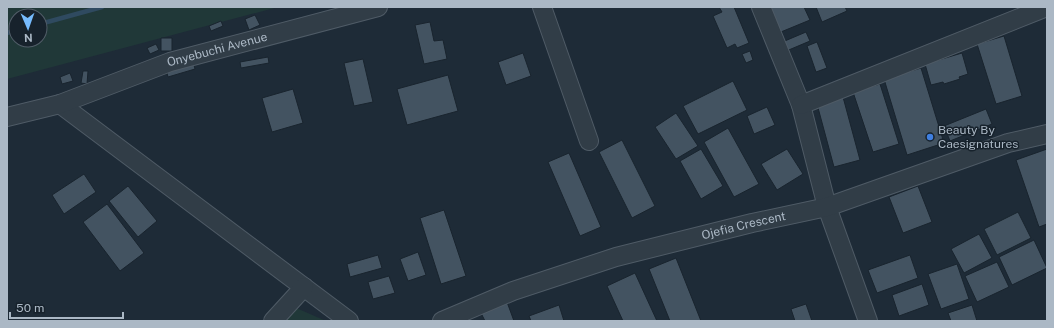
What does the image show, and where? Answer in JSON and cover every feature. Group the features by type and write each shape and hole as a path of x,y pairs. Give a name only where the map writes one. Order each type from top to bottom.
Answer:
{"street":[{"name":"Onyebuchi Avenue","path":"7,117 60,104 170,62 378,7"},
{"path":"542,7 589,141"},
{"path":"761,7 801,105 827,208 868,321"},
{"path":"801,105 1047,7"},
{"path":"60,104 349,321"},
{"name":"Ojefia Crescent","path":"442,321 513,291 616,257 752,223 827,208 1008,143 1047,134"},
{"path":"273,321 304,287"}],"green space":[{"path":"7,7 278,7 7,79"},
{"path":"287,304 326,321 274,321"}],"building":[{"path":"719,7 734,7 749,43 737,48 735,44 727,48 713,16 722,12"},
{"path":"766,7 804,7 810,20 776,34"},
{"path":"816,7 845,7 847,11 822,22"},
{"path":"255,15 260,25 249,30 245,19"},
{"path":"221,21 223,26 211,31 209,26"},
{"path":"430,22 434,41 443,40 447,59 424,64 415,25"},
{"path":"806,32 810,41 784,52 780,43"},
{"path":"1004,36 1022,96 996,104 977,44"},
{"path":"161,38 172,38 172,51 161,51"},
{"path":"817,42 827,68 816,72 807,46"},
{"path":"156,44 159,50 150,54 147,48"},
{"path":"750,51 753,60 746,63 742,54"},
{"path":"523,53 531,76 506,85 498,62"},
{"path":"962,53 968,74 959,77 960,79 944,84 943,82 931,85 925,64"},
{"path":"268,57 269,63 241,68 240,62"},
{"path":"363,59 373,102 354,106 344,63"},
{"path":"193,61 195,69 168,77 166,69"},
{"path":"921,68 944,143 907,155 884,79"},
{"path":"83,71 88,71 87,84 81,83"},
{"path":"70,73 73,81 62,84 60,77"},
{"path":"448,75 458,111 407,125 397,89"},
{"path":"733,81 747,110 698,134 683,106"},
{"path":"880,84 899,144 873,152 853,92"},
{"path":"293,89 303,123 272,132 262,98"},
{"path":"843,97 860,160 834,167 817,104"},
{"path":"767,107 775,125 754,134 747,116"},
{"path":"986,109 992,124 950,141 944,126"},
{"path":"676,113 698,146 676,159 655,127"},
{"path":"728,128 759,184 734,197 704,142"},
{"path":"622,140 655,206 632,218 599,152"},
{"path":"701,149 723,186 701,199 680,161"},
{"path":"787,149 803,174 777,190 761,164"},
{"path":"1047,149 1047,224 1039,227 1016,160"},
{"path":"569,153 601,227 580,236 548,162"},
{"path":"84,174 96,192 64,214 52,195"},
{"path":"128,186 157,221 138,237 109,201"},
{"path":"918,186 932,222 903,233 889,197"},
{"path":"107,204 144,253 120,271 83,222"},
{"path":"444,210 466,276 441,284 420,218"},
{"path":"1018,212 1031,238 997,255 984,229"},
{"path":"979,234 992,258 964,273 951,249"},
{"path":"1034,240 1047,268 1012,285 999,257"},
{"path":"418,252 426,275 408,281 400,259"},
{"path":"378,255 382,268 350,277 347,264"},
{"path":"910,255 918,278 877,293 868,270"},
{"path":"676,258 701,321 670,321 649,269"},
{"path":"997,262 1009,287 977,302 965,276"},
{"path":"957,264 969,299 941,309 928,274"},
{"path":"635,273 657,321 623,321 607,286"},
{"path":"389,276 395,293 373,299 368,282"},
{"path":"922,284 929,305 899,316 892,295"},
{"path":"507,302 514,321 485,321 481,313"},
{"path":"806,304 812,321 795,321 791,309"},
{"path":"559,305 564,321 531,321 529,316"},
{"path":"972,305 977,321 951,321 948,313"}],"waterway":[{"path":"48,22 102,7"}],"place":[{"name":"Beauty By Caesignatures","path":"930,137"}]}
